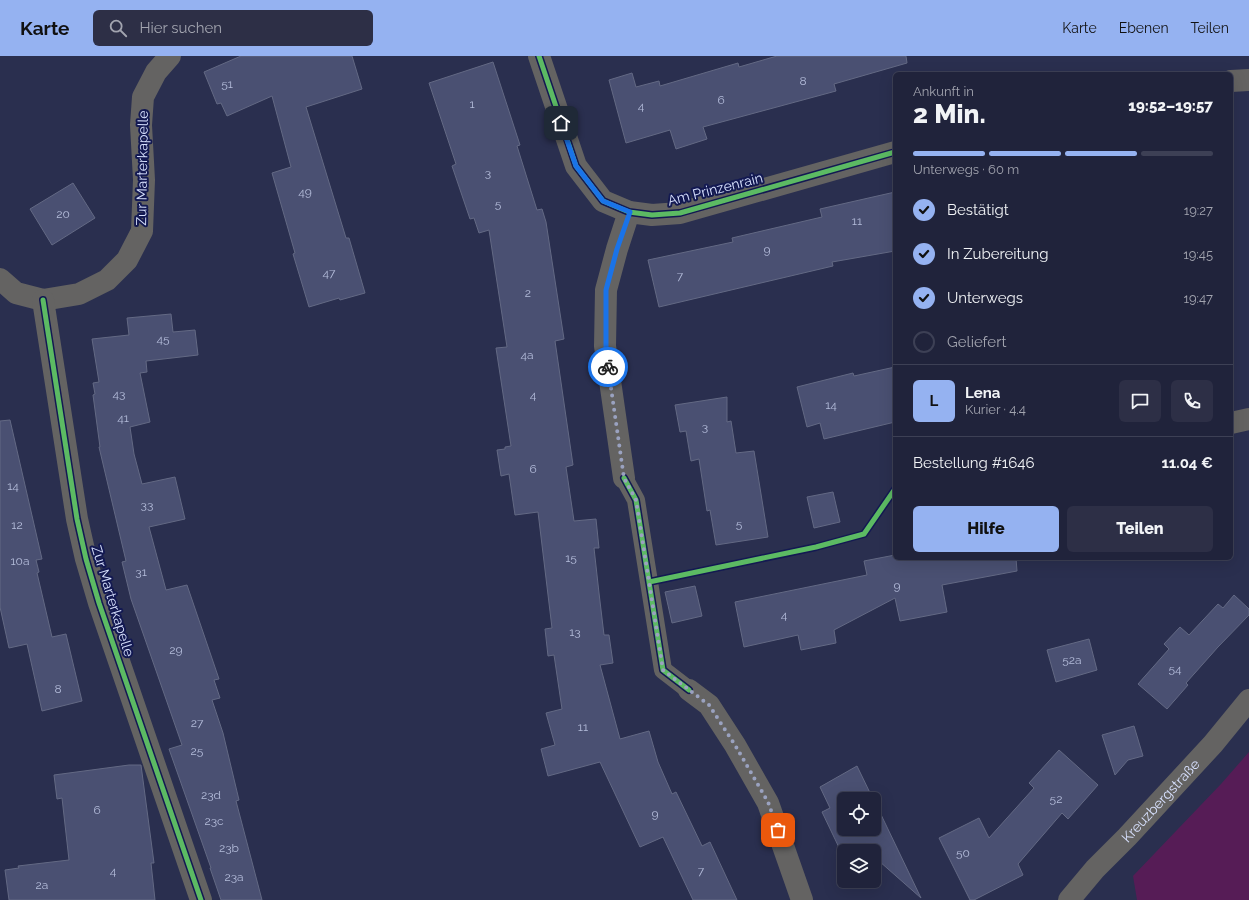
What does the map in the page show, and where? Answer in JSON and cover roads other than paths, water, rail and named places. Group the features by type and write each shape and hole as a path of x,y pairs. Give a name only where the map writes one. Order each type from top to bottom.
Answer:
{"street":[{"name":"Zur Marterkapelle","path":"0,279 16,293 43,300 79,294 107,280 127,260 142,231 144,180 141,125 143,97 156,72 170,56"},
{"name":"Am Prinzenrain","path":"539,56 576,166 603,201 630,212 652,215 680,213 893,153"},
{"path":"1233,81 1249,80"},
{"path":"624,478 606,346 606,290 617,249 630,212"},
{"name":"Zur Marterkapelle","path":"43,300 77,519 86,559 101,610 201,900"},
{"path":"1233,423 1249,419"},
{"path":"689,690 709,705 735,745 768,802 802,900"},
{"name":"Kreuzbergstraße","path":"1069,900 1095,869 1128,837 1213,744 1249,700"}],"lane":[{"path":"624,478 636,500 663,670 689,690"}]}
